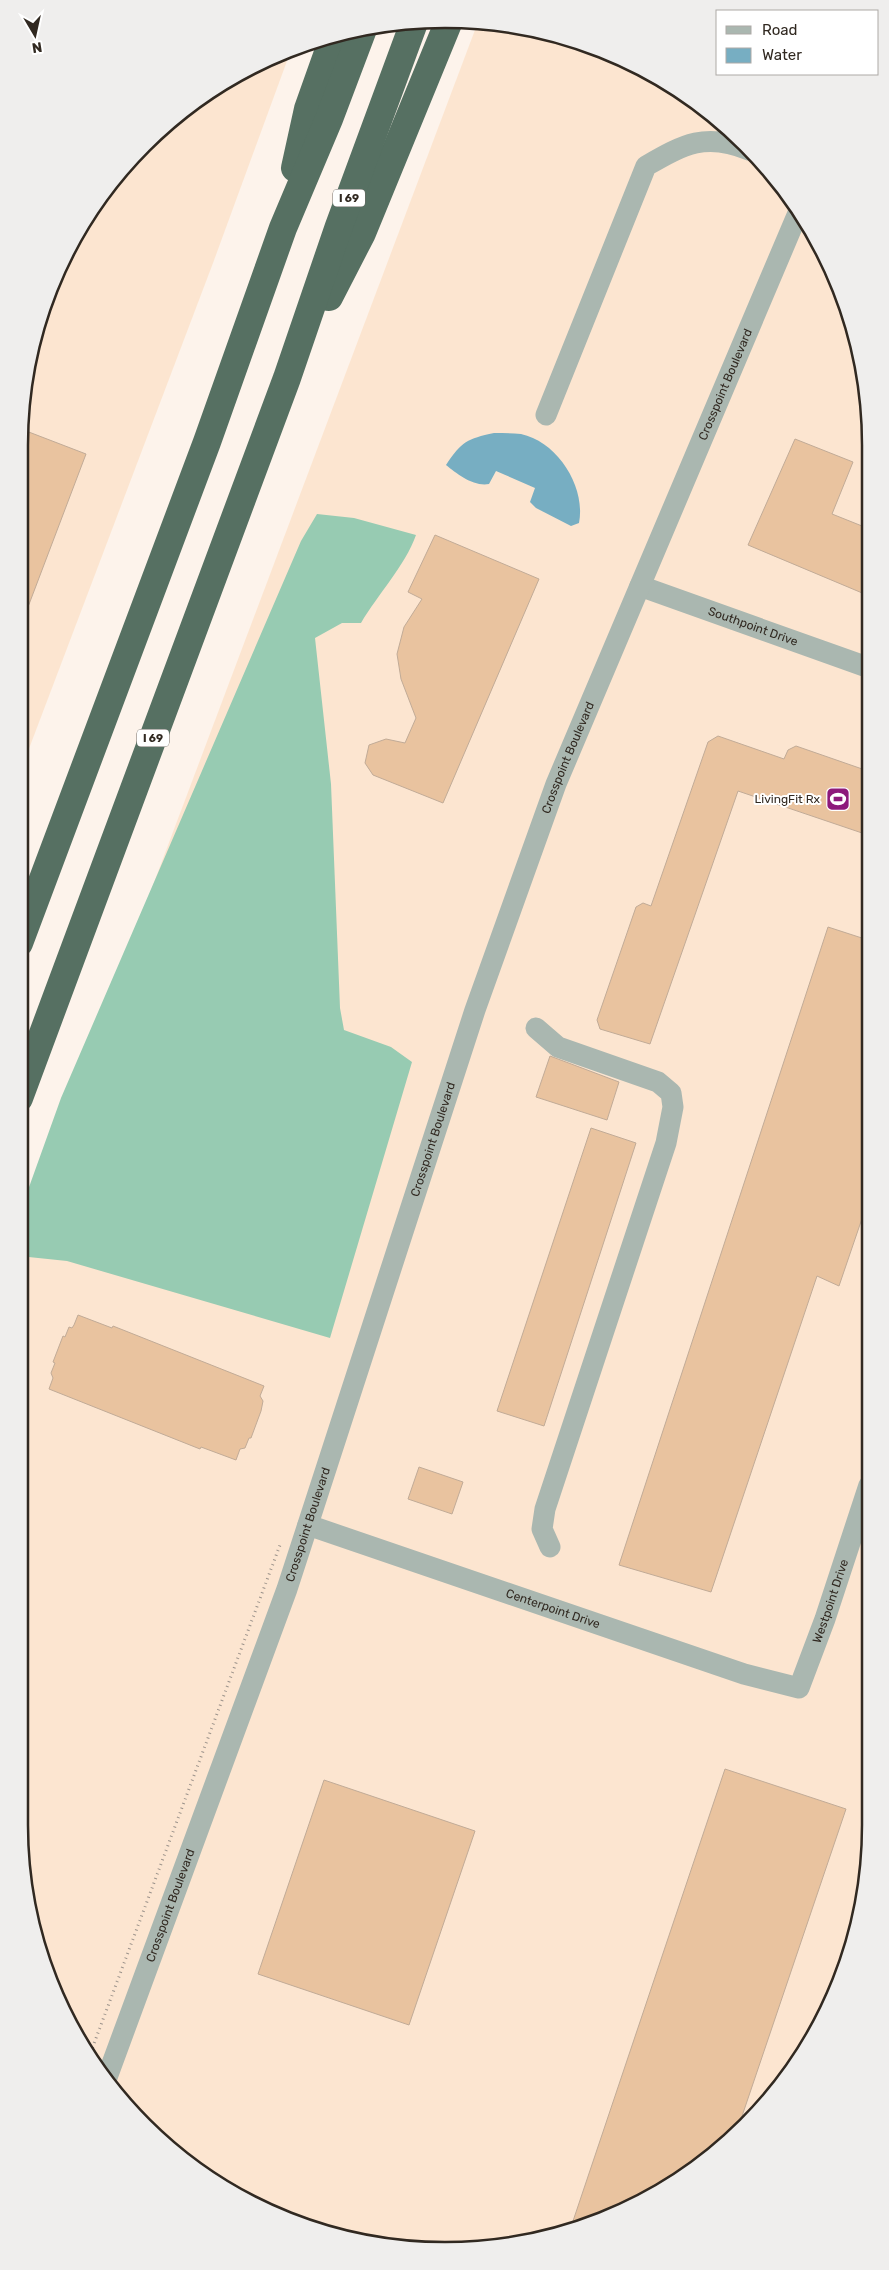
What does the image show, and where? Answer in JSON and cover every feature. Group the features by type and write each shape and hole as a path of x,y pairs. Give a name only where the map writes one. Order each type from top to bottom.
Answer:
{"highway":[{"path":"287,378 362,233 446,28"},
{"name":"I 69","path":"28,1074 287,378 339,226 412,29"},
{"path":"28,919 207,442 283,228 329,119 360,37"},
{"path":"283,228 308,109 331,44"}],"street":[{"path":"546,415 646,166 675,149 709,139 734,145"},
{"name":"Crosspoint Boulevard","path":"109,2072 283,1598 478,1002 556,784 795,220"},
{"name":"Southpoint Drive","path":"640,586 862,665"},
{"path":"536,1028 558,1047 658,1082 670,1093 673,1107 666,1143 546,1509 542,1529 550,1547"},
{"name":"Westpoint Drive","path":"798,1688 826,1618 862,1507"},
{"name":"Centerpoint Drive","path":"308,1525 744,1674 798,1688"}],"path":[{"path":"93,2050 283,1536"}],"shaded area":[{"path":"476,28 526,36 579,50 604,59 653,83 698,114 739,150 775,191 806,236 830,285 847,337 858,390 862,444 861,1853 853,1907 839,1960 830,1985 806,2034 758,2100 719,2139 676,2172 653,2187 604,2211 552,2228 526,2234 472,2242 417,2242 363,2234 337,2228 285,2211 236,2187 213,2172 170,2139 150,2120 131,2100 98,2057 83,2034 71,2010 50,1960 36,1907 28,1853 28,1217"},
{"path":"288,58 213,263 28,751 28,417 31,390 42,337 59,285 83,236 98,213 131,170 150,150 170,131 213,98 236,83"}],"green space":[{"path":"317,514 354,518 416,535 405,558 361,623 342,623 315,638 331,784 340,1008 344,1030 391,1047 412,1062 330,1338 67,1261 28,1257 28,1190 61,1098 301,541"}],"water":[{"path":"494,433 521,434 547,446 557,456 573,481 578,495 579,523 571,526 536,508 530,502 535,488 496,471 489,484 478,484 460,476 446,465 456,451 466,442"}],"building":[{"path":"28,432 86,454 28,607"},
{"path":"795,439 853,462 832,514 862,526 862,593 748,545"},
{"path":"435,535 539,579 443,803 373,775 365,763 369,745 386,739 405,743 416,718 401,679 397,654 404,627 422,599 408,592"},
{"path":"718,736 784,759 788,750 796,746 862,769 862,833 738,791 650,1044 600,1029 597,1020 636,907 643,903 651,906 708,742"},
{"path":"828,927 862,938 862,1219 839,1286 817,1276 711,1592 619,1565"},
{"path":"550,1056 619,1082 607,1120 536,1097"},
{"path":"591,1128 636,1143 544,1426 497,1411"},
{"path":"78,1315 112,1328 113,1326 264,1386 260,1396 263,1401 261,1411 251,1438 249,1438 245,1448 240,1449 236,1460 201,1447 200,1449 49,1389 53,1378 51,1373 55,1363 53,1362 63,1336 65,1337 69,1327 72,1328"},
{"path":"419,1467 463,1482 452,1514 408,1499"},
{"path":"725,1769 846,1809 742,2117 698,2156 653,2187 604,2211 573,2222"},
{"path":"324,1780 475,1831 409,2025 258,1974"}],"place":[{"name":"LivingFit Rx","path":"838,799"}]}
